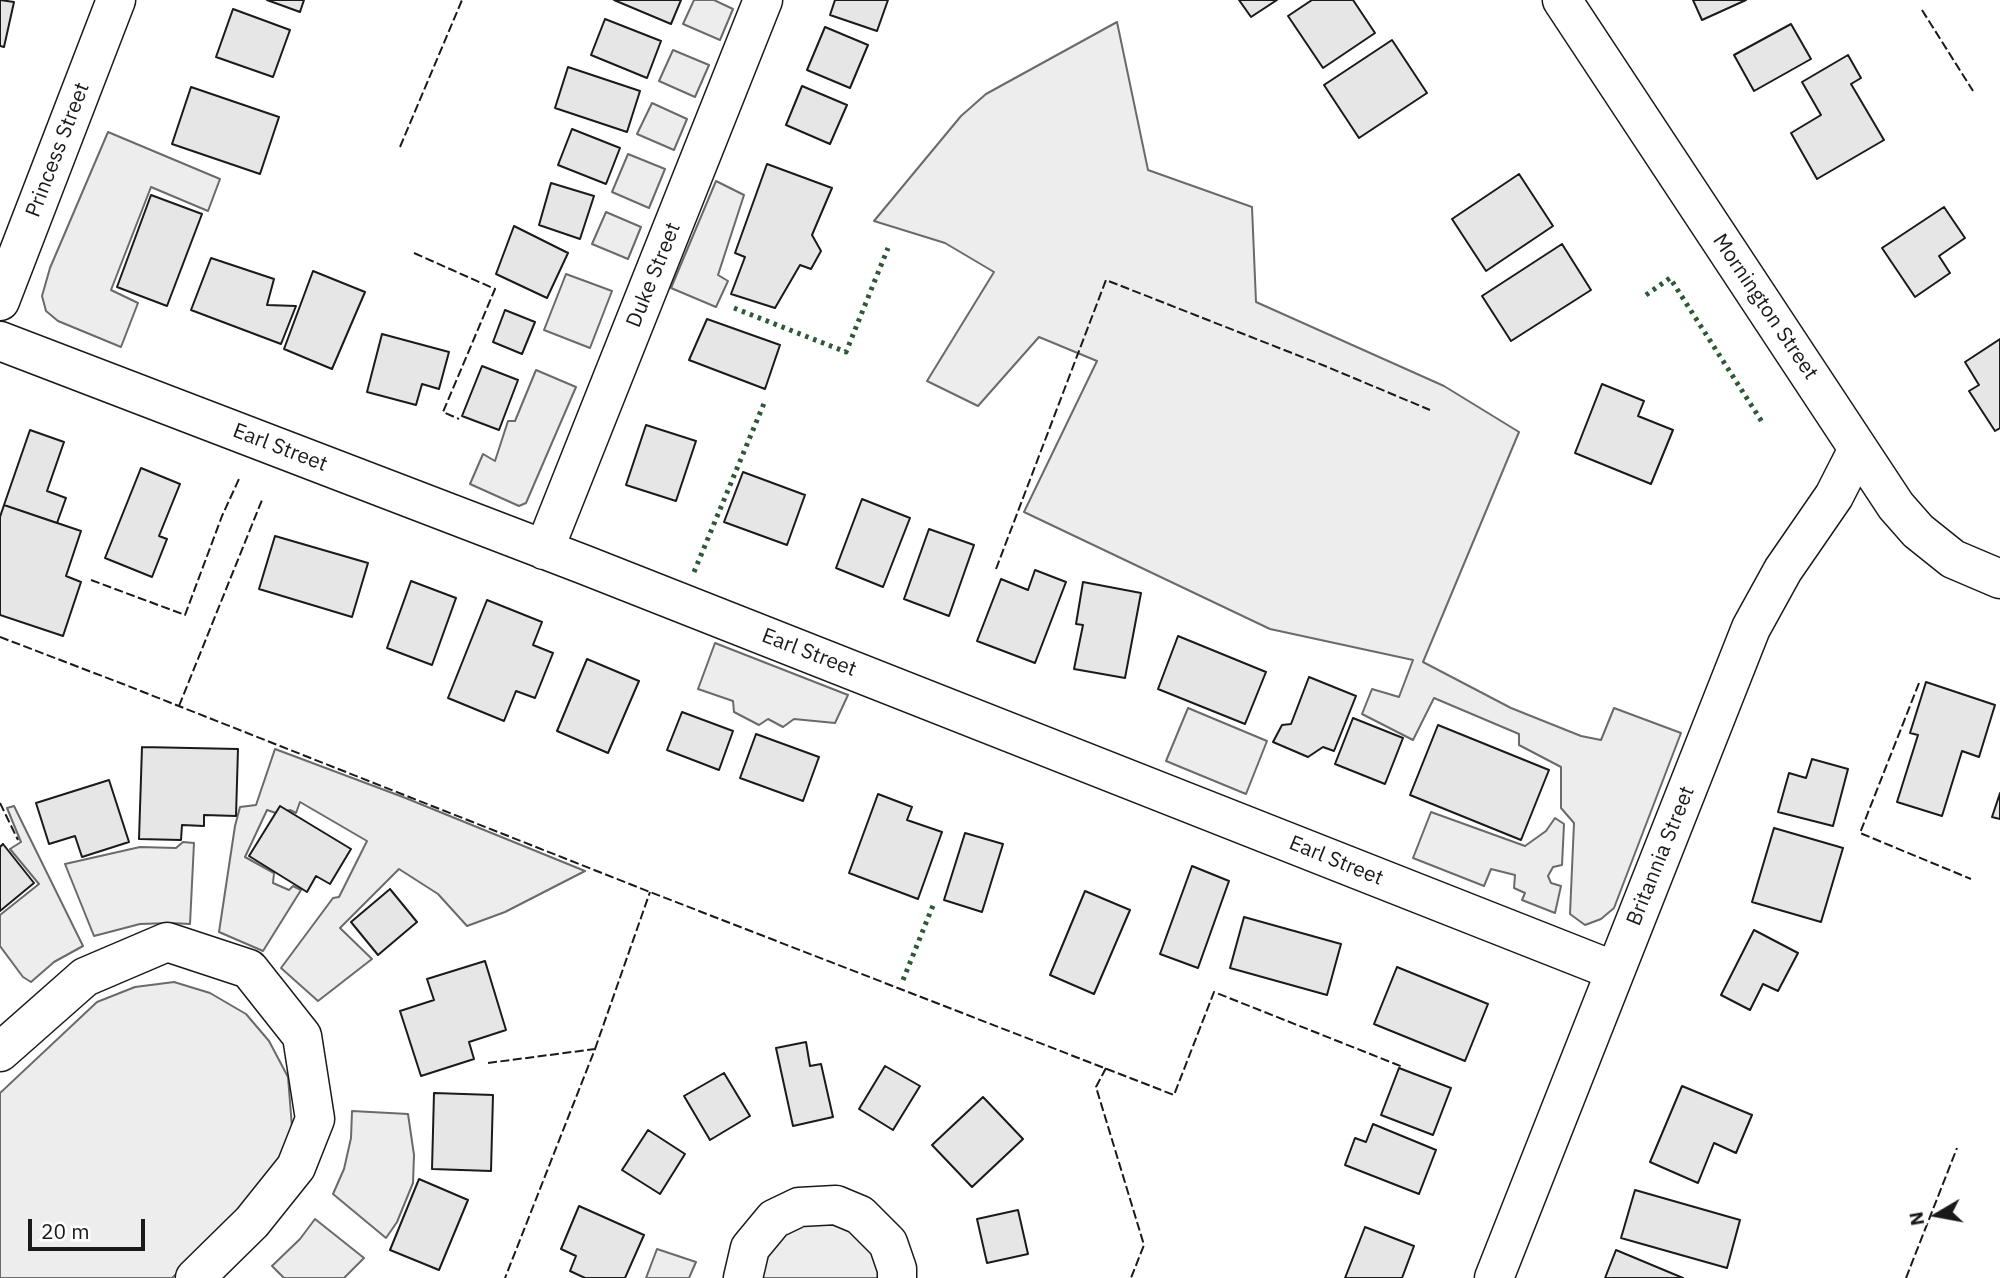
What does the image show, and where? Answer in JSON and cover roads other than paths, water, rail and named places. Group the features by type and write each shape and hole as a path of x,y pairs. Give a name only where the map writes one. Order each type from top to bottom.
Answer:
{"street":[{"name":"Princess Street","path":"0,301 116,0"},
{"name":"Duke Street","path":"544,550 764,0"},
{"name":"Mornington Street","path":"1562,0 1896,506 1918,531 1953,559 2000,579"},
{"name":"Earl Street","path":"0,341 544,550 1615,971"},
{"name":"Britannia Street","path":"1494,1278 1751,628 1783,570 1834,496 1858,449"},
{"path":"0,1052 85,977 167,942 249,969 302,1036 315,1119 296,1167 252,1222 195,1278"},
{"path":"743,1278 750,1248 774,1219 799,1207 836,1205 860,1215 888,1243 897,1269 897,1278"}]}
